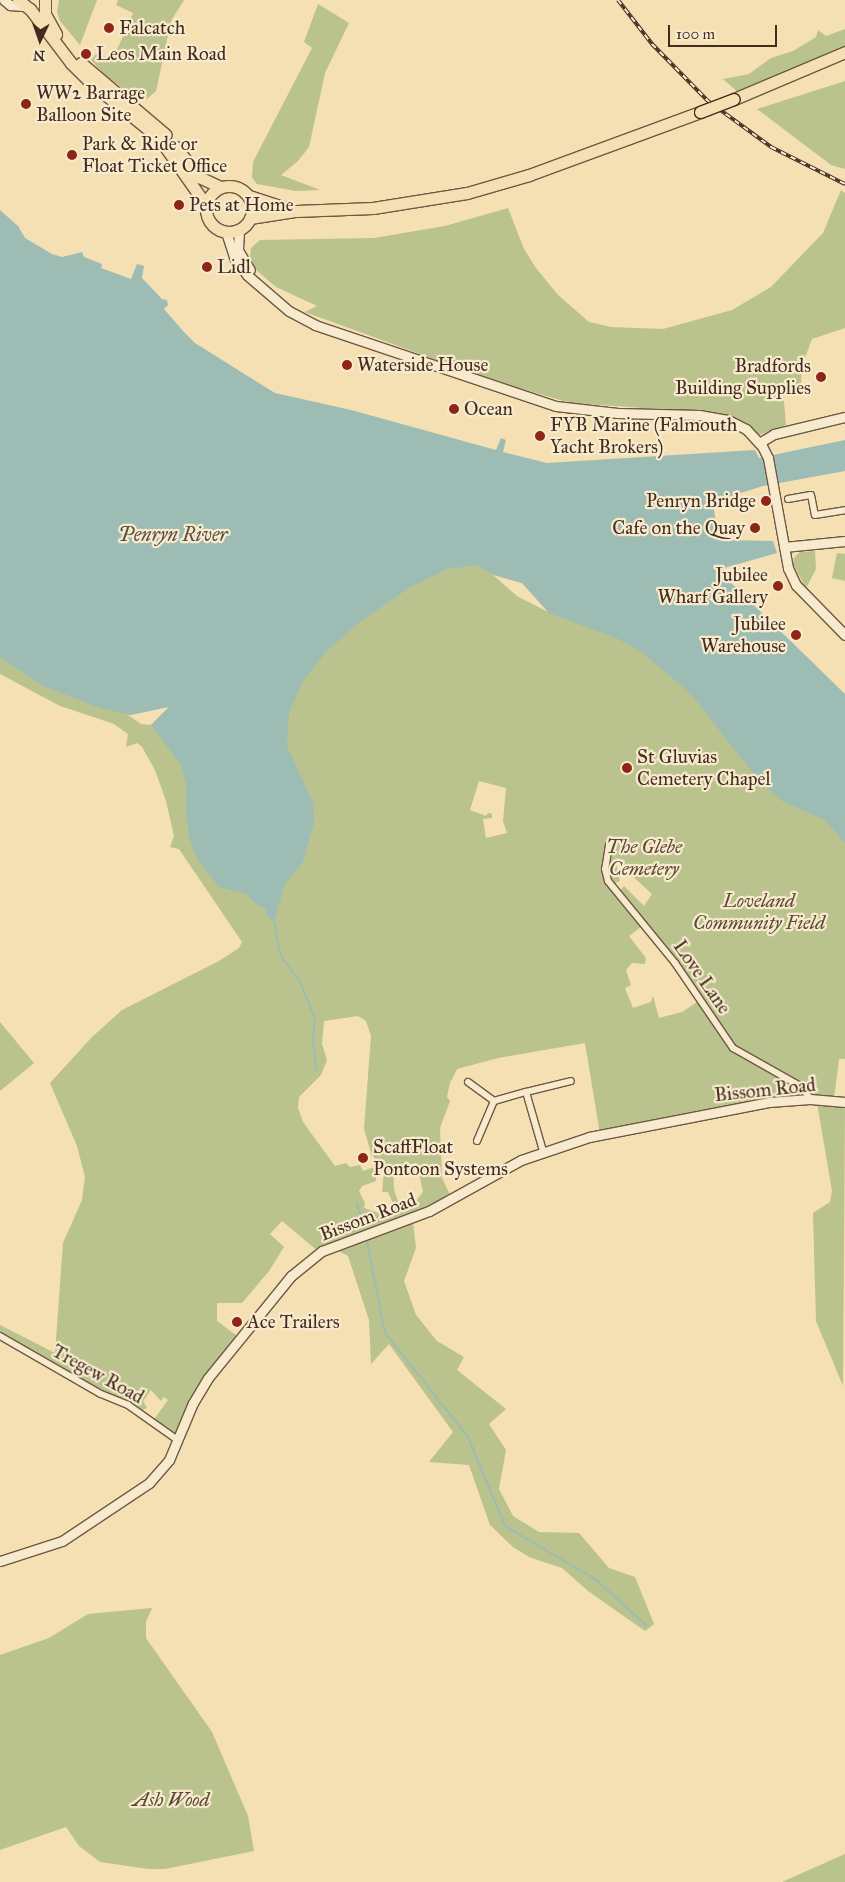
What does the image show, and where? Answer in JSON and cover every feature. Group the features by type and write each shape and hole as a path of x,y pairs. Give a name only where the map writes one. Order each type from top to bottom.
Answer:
{"highway":[{"path":"24,5 38,8 45,1 52,26 75,57 148,116 199,177 220,187"},
{"path":"24,5 71,64 159,138 206,205 212,225 226,232 239,230 250,218 252,204 249,196"},
{"path":"250,218 296,211 373,208 467,193 529,175 700,112 845,52"},
{"path":"206,205 213,191 220,187 235,186 249,196 296,211"}],"street":[{"path":"4,0 10,5 24,5"},
{"path":"239,230 238,250 261,287"},
{"path":"226,232 235,260 261,287 293,313 316,325 385,346 515,394 581,410 717,417 739,425 762,446 774,491 784,547 796,585 845,635"},
{"path":"762,446 774,434 845,417"},
{"path":"788,499 811,494 815,515 845,510"},
{"path":"784,547 845,541"},
{"name":"Love Lane","path":"609,845 605,869 608,882 675,963 733,1048 802,1087 810,1098"},
{"path":"477,1141 494,1102 572,1081"},
{"path":"468,1082 494,1102"},
{"path":"526,1092 543,1151"},
{"name":"Bissom Road","path":"0,1561 62,1541 132,1497 164,1468 179,1441 201,1388 291,1276 322,1251 436,1208 503,1168 543,1151 680,1117 810,1098 845,1102"},
{"name":"Tregew Road","path":"0,1336 101,1394 128,1405 179,1441"}],"green space":[{"path":"59,0 97,0 80,45 60,21 57,12"},
{"path":"118,0 184,0 171,21 156,91 147,99 136,98 104,74 91,60 96,54 113,59 133,13 116,5"},
{"path":"318,4 349,23 325,73 309,147 298,161 281,175 320,190 296,191 257,184 252,178 253,162 312,48 304,42"},
{"path":"845,29 845,50 741,95 723,79 749,74 771,58 793,51 816,37 818,30 826,36"},
{"path":"845,81 845,169 831,165 757,109"},
{"path":"841,190 845,193 845,328 812,339 802,366 801,383 783,389 786,425 759,435 741,421 718,413 571,403 491,380 305,312 317,306 276,287 255,269 250,258 251,248 260,240 374,238 445,226 508,208 524,249 536,268 558,295 589,322 611,327 663,329 732,310 771,287 823,233"},
{"path":"0,403 238,596 678,536 845,728 845,1059 839,1059 834,1099 809,1095 827,1065 809,1094 600,1134 585,1043 498,1058 457,1069 450,1083 447,1097 450,1101 440,1128 442,1178 452,1199 319,1252 282,1221 270,1234 284,1247 269,1271 242,1303 217,1303 217,1321 240,1338 215,1368 179,1440 152,1422 168,1400 164,1397 161,1401 151,1390 143,1401 147,1408 138,1412 0,1336 0,1325 55,1353 63,1243 82,1200 85,1177 77,1146 50,1083 92,1037 122,1010 219,961 239,948 242,942 179,849 170,847 174,836 166,801 155,770 142,747 137,743 126,747 128,734 114,724 60,706 0,674","holes":["493,575 522,583 548,612 517,596","169,707 151,725 141,724 128,715","479,781 506,788 503,821 507,833 486,838 483,819 492,818 492,814 488,813 486,816 470,810","615,860 652,894 644,906 624,886 619,892 613,884 620,881","645,924 675,962 700,1000 682,1012 659,1018 653,996 651,1002 633,1008 625,988 631,985 626,970 632,963 645,964 646,958 629,936","358,1016 366,1021 371,1036 364,1129 371,1153 384,1172 382,1192 388,1192 393,1203 394,1212 385,1215 364,1208 365,1203 359,1191 362,1186 376,1181 375,1167 363,1171 360,1165 350,1167 346,1163 335,1166 303,1122 298,1108 299,1097 321,1075 327,1060 322,1044 324,1021","417,1163 423,1192 410,1208 400,1208 394,1189 393,1167"]},
{"path":"815,551 816,569 806,588 793,564 794,558 800,552"},
{"path":"837,553 845,554 845,581 832,578"},
{"path":"0,1022 34,1063 0,1091"},
{"path":"817,1103 845,1107 843,1386 816,1321 813,1213 830,1202 832,1191"},
{"path":"413,1222 416,1248 404,1281 416,1315 437,1341 464,1357 457,1370 506,1409 489,1424 506,1450 499,1489 513,1516 539,1532 579,1533 609,1568 635,1577 654,1624 645,1631 588,1591 562,1568 529,1557 513,1547 490,1525 469,1465 429,1462 453,1432 389,1344 371,1364 369,1320 348,1256 335,1249"},
{"name":"Ash Wood","path":"152,1608 146,1622 146,1638 212,1732 248,1816 254,1851 165,1869 148,1869 100,1862 79,1846 66,1827 0,1850 0,1655 49,1638 88,1614"},
{"path":"845,1854 845,1882 782,1882"}],"water":[{"name":"Penryn River","path":"0,210 18,226 25,238 52,254 62,257 82,252 84,257 102,264 101,268 131,279 137,264 144,266 142,278 162,299 167,300 168,305 164,309 195,343 275,393 351,410 496,450 501,438 506,440 503,452 547,463 755,450 759,458 845,440 845,471 763,486 715,501 713,504 719,540 773,541 777,553 724,568 724,576 845,694 845,843 825,820 782,801 759,781 691,694 639,650 616,638 549,613 522,583 492,574 478,565 447,569 409,588 361,621 326,652 303,681 289,712 287,746 313,803 314,823 303,862 285,884 274,921 267,916 265,907 257,905 247,894 219,887 196,857 190,840 186,818 186,782 181,765 151,725 169,707 131,715 100,708 43,686 0,657"}],"waterway":[{"path":"274,921 281,956 301,984 315,1018 313,1037 316,1070"},
{"path":"357,1203 365,1233"},
{"path":"366,1237 385,1333 468,1437 505,1526 595,1579 646,1625"}],"railway":[{"path":"618,0 652,44 708,101 771,147 845,184"}],"place":[{"name":"Falcatch","path":"109,28"},
{"name":"Leos Main Road","path":"86,54"},
{"name":"WW2 Barrage Balloon Site","path":"26,104"},
{"name":"Park & Ride or Float Ticket Office","path":"72,155"},
{"name":"Pets at Home","path":"179,205"},
{"name":"Lidl","path":"207,267"},
{"name":"Waterside House","path":"347,365"},
{"name":"Bradfords Building Supplies","path":"821,377"},
{"name":"Ocean","path":"454,409"},
{"name":"FYB Marine (Falmouth Yacht Brokers)","path":"540,436"},
{"name":"Penryn Bridge","path":"766,501"},
{"name":"Cafe on the Quay","path":"755,528"},
{"name":"Jubilee Wharf Gallery","path":"778,586"},
{"name":"Jubilee Warehouse","path":"796,635"},
{"name":"St Gluvias Cemetery Chapel","path":"627,768"},
{"name":"ScaffFloat Pontoon Systems","path":"363,1158"},
{"name":"Ace Trailers","path":"237,1322"}],"park label":[{"name":"The Glebe Cemetery","path":"644,858"},
{"name":"Loveland Community Field","path":"759,912"}]}
